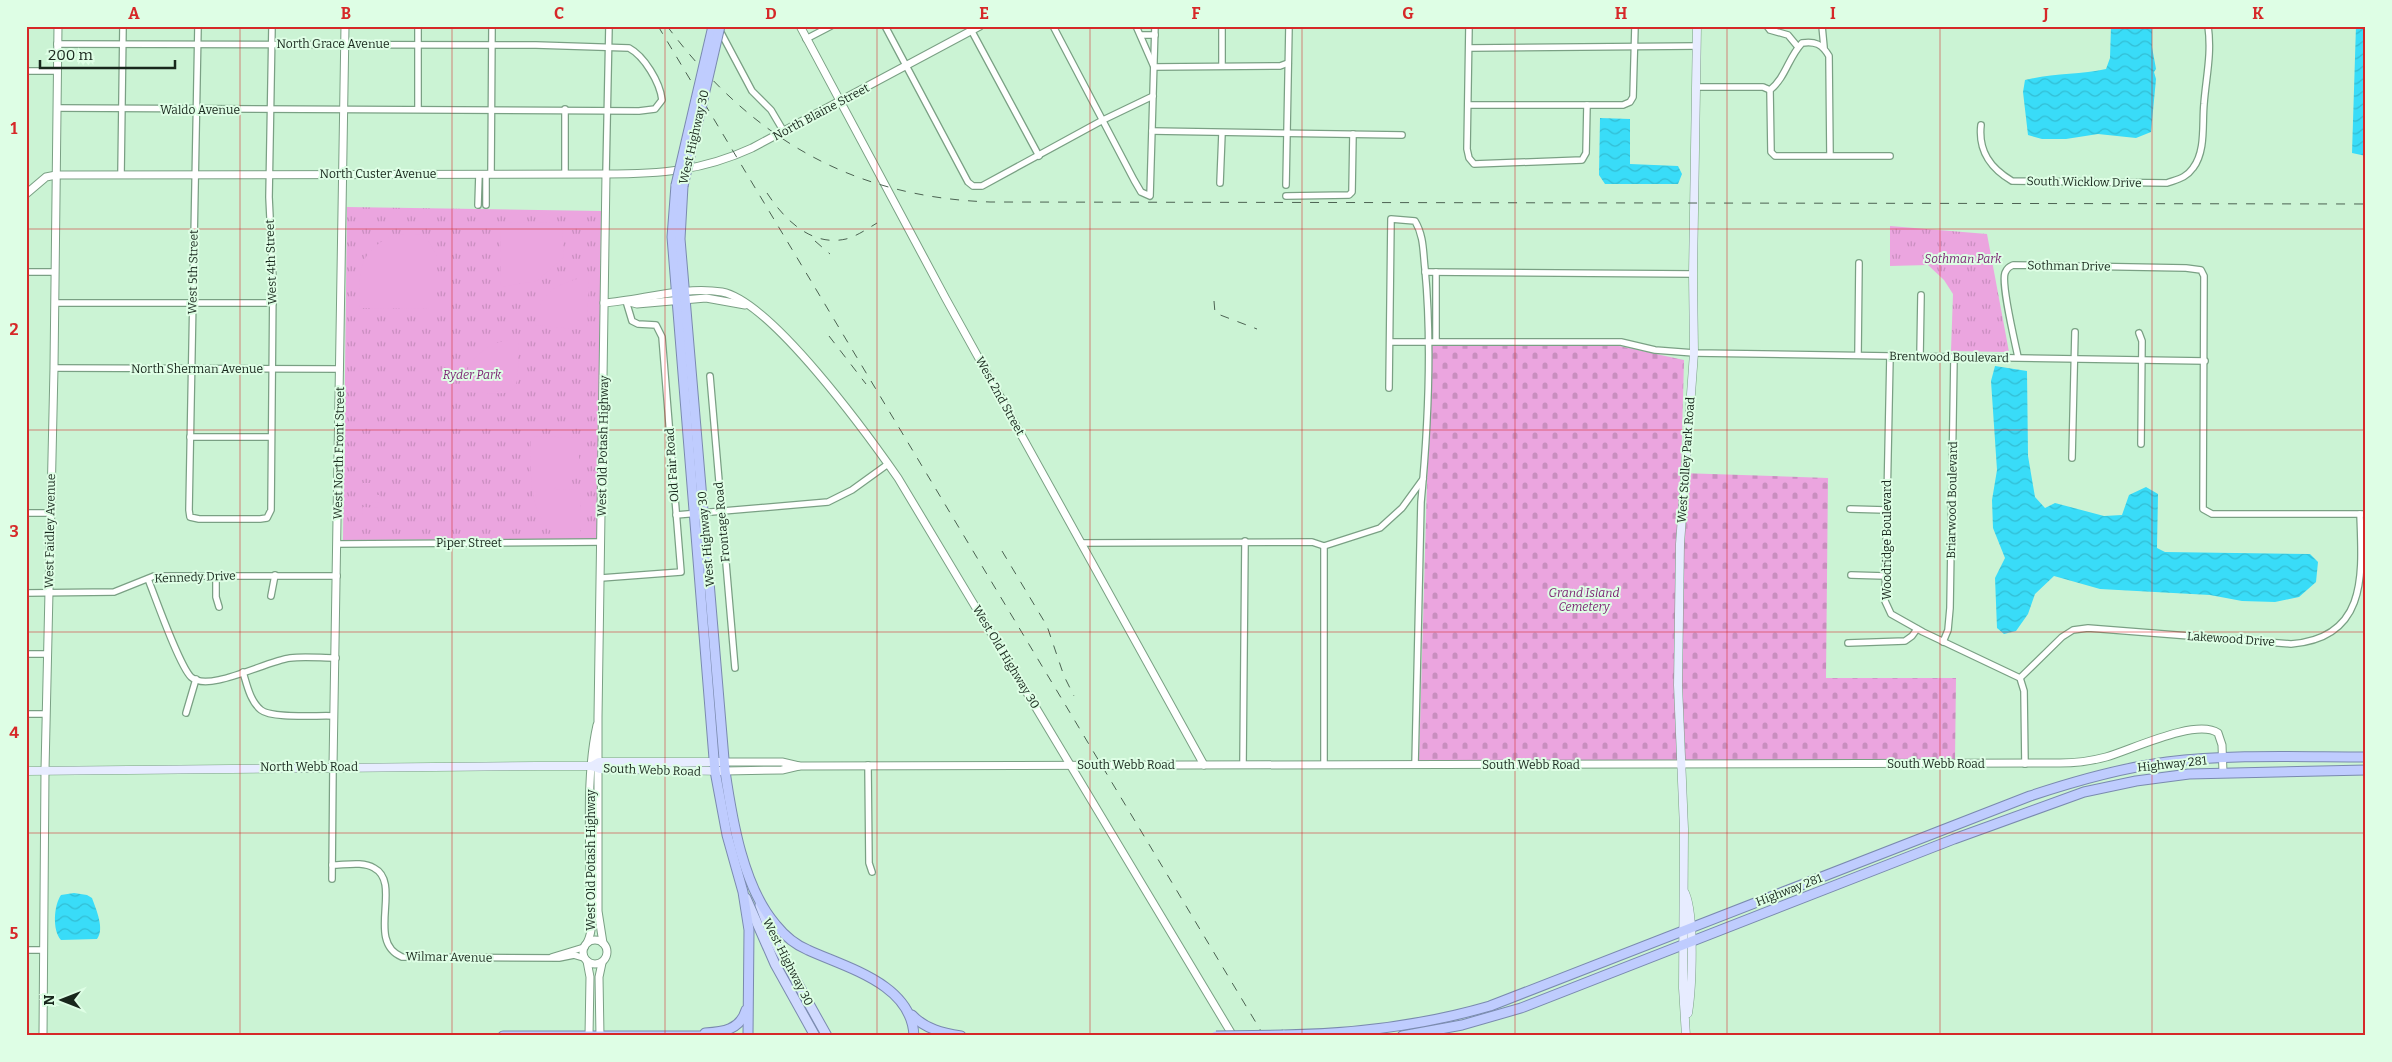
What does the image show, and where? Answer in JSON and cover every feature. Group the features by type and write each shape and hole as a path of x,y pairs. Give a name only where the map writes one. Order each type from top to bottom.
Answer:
{"highway":[{"name":"West Highway 30","path":"717,26 679,186 680,297 694,513 715,767 727,835 743,892"},
{"name":"West Highway 30","path":"680,297 704,512 725,767 743,856 758,902"},
{"name":"Highway 281","path":"1215,1036 1331,1034 1386,1029 1460,1014 1516,996 2060,786 2150,765 2223,758 2366,757"},
{"name":"Highway 281","path":"1402,1036 1454,1027 1503,1014 2054,802 2136,781 2223,772 2366,770"},
{"path":"743,892 749,930 748,1036"},
{"path":"758,902 776,925 795,942 808,950 855,968 876,980 926,1026 961,1036"},
{"path":"677,1035 722,1032 734,1027 743,1017 748,992"},
{"path":"909,1011 914,1036"},
{"path":"503,1036 710,1036"}],"main road":[{"name":"West Stolley Park Road","path":"1686,1036 1686,930 1689,904 1685,893 1678,685 1680,544 1694,353 1693,274 1697,26"},
{"name":"South Webb Road","path":"597,766 725,767"},
{"name":"North Webb Road","path":"26,771 597,766"},
{"name":"West Highway 30","path":"743,892 775,964 815,1036"},
{"name":"West Highway 30","path":"758,902 774,941 827,1036"}],"street":[{"name":"West Faidley Avenue","path":"44,1036 45,770 54,368 58,26"},
{"path":"121,174 123,26"},
{"name":"West 5th Street","path":"190,517 194,174 198,26"},
{"name":"West 4th Street","path":"190,517 267,518 271,510 273,303 269,173 272,26"},
{"name":"West North Front Street","path":"332,879 345,26"},
{"path":"418,26 418,109"},
{"path":"478,205 485,174 492,109 492,26"},
{"path":"606,174 609,26"},
{"path":"717,26 752,91 772,110 784,132"},
{"name":"West 2nd Street","path":"800,26 1204,765"},
{"path":"806,39 831,26"},
{"path":"885,26 972,186 982,186 1103,120 1153,96"},
{"name":"North Blaine Street","path":"735,156 840,102 970,29 980,26"},
{"path":"1053,26 1134,180 1141,192 1150,196 1154,26"},
{"path":"1136,26 1154,67"},
{"path":"1222,26 1222,66"},
{"path":"1286,185 1288,26"},
{"path":"1470,26 1468,156 1474,164 1582,160 1586,153 1587,105"},
{"path":"1468,105 1618,105 1630,102 1633,97 1635,26"},
{"path":"1767,26 1770,30 1788,35 1798,47"},
{"path":"1822,26 1824,47 1829,56 1830,156"},
{"name":"South Wicklow Drive","path":"1980,125 1979,139 1983,152 1995,170 2012,181 2167,183 2184,178 2194,168 2200,155 2211,47 2208,26"},
{"path":"970,29 1039,156"},
{"path":"1141,35 1155,34"},
{"path":"1770,90 1780,82 1791,55 1802,43 1809,42 1824,47"},
{"name":"North Grace Avenue","path":"57,44 492,44 629,48 638,53 661,90 662,100 655,109 607,110"},
{"path":"1469,48 1697,46"},
{"path":"1154,67 1280,66 1288,63"},
{"path":"26,71 57,71"},
{"path":"1696,87 1763,88 1770,90"},
{"path":"1770,90 1771,152 1775,156 1890,156"},
{"name":"Waldo Avenue","path":"57,108 607,110"},
{"path":"565,109 565,174"},
{"path":"1152,131 1402,135"},
{"path":"1220,183 1222,132"},
{"path":"1286,196 1349,195 1352,189 1353,134"},
{"name":"North Custer Avenue","path":"26,194 46,177 56,175 269,173 606,174 672,172 709,165 735,156"},
{"path":"485,174 486,205"},
{"name":"West Old Potash Highway","path":"603,943 598,901 597,766 606,174"},
{"path":"1389,388 1391,219 1415,221 1421,232 1425,272 1428,341 1421,502 1415,764"},
{"path":"1858,355 1859,263"},
{"name":"Sothman Drive","path":"2018,358 2004,274 2013,265 2201,270 2204,276 2204,361"},
{"path":"26,272 55,272"},
{"path":"1425,272 1693,274"},
{"path":"1436,272 1436,341"},
{"path":"1920,356 1921,295"},
{"name":"West Old Highway 30","path":"604,303 626,301 637,304 680,297 712,298 745,304 764,317 808,364 864,430 888,464 1071,764 1233,1036"},
{"name":"Old Fair Road","path":"601,578 681,572 661,332 654,324 638,324 632,321 626,301"},
{"path":"55,303 273,303"},
{"path":"2072,458 2075,332"},
{"path":"2139,333 2142,341 2141,444"},
{"name":"Brentwood Boulevard","path":"1391,342 1621,342 1655,350 1694,353 2204,361"},
{"name":"Woodridge Boulevard","path":"1890,356 1885,602 1891,614 1916,629 2020,678"},
{"name":"Briarwood Boulevard","path":"1943,642 1948,630 1950,608 1954,357"},
{"path":"2204,361 2203,510 2212,514 2363,514"},
{"name":"North Sherman Avenue","path":"54,368 340,369"},
{"name":"Frontage Road","path":"710,376 734,668"},
{"path":"190,436 271,437"},
{"path":"676,515 828,502 852,490 888,464"},
{"path":"1081,543 1245,541 1312,542 1324,546 1380,528 1402,508 1423,478"},
{"path":"1850,510 1886,510"},
{"path":"26,513 51,513"},
{"name":"Lakewood Drive","path":"2020,678 2062,638 2073,630 2081,629 2292,644 2310,642 2333,630 2350,613 2358,596 2364,574 2363,514"},
{"path":"1242,765 1245,541"},
{"name":"Piper Street","path":"338,544 601,542"},
{"path":"1324,546 1324,765"},
{"path":"271,596 275,575"},
{"name":"Kennedy Drive","path":"26,593 114,592 154,576 337,576"},
{"path":"216,576 216,597 219,607"},
{"path":"1851,576 1885,576"},
{"path":"148,579 182,661 192,678 203,683 232,678 269,662 291,658 336,658"},
{"path":"1848,642 1905,641 1912,636 1916,629"},
{"path":"26,654 48,654"},
{"path":"243,672 250,694 262,711 275,714 334,716"},
{"path":"2020,678 2024,691 2025,764"},
{"path":"186,713 196,680"},
{"path":"26,714 46,714"},
{"name":"South Webb Road","path":"725,767 782,770 799,766 868,765 1415,764 1680,766 2074,763 2095,759 2174,734 2206,728 2214,730 2220,736 2223,772"},
{"path":"868,765 869,864 872,872"},
{"name":"West Old Potash Highway","path":"586,945 592,930 591,819 597,766"},
{"path":"591,819 594,827 595,848 599,849"},
{"path":"590,862 594,866 595,892 598,901"},
{"name":"Wilmar Avenue","path":"332,865 368,865 380,873 384,883 385,935 388,946 396,955 409,958 550,958 578,955 586,960"},
{"path":"589,1035 590,978 586,960 586,945 597,940 603,943 607,953 602,962 599,977 600,1035"},
{"name":"Wilmar Avenue","path":"550,958 586,945"},
{"path":"26,950 44,950"},
{"path":"586,960 594,964 602,962"}],"green space":[{"name":"Ryder Park","path":"347,207 601,211 598,539 343,540"},
{"path":"562,222 564,257 537,281 501,287 500,227 504,223"},
{"name":"Sothman Park","path":"1890,226 1987,234 2009,352 1951,351 1953,294 1944,280 1928,265 1890,266"},
{"path":"394,234 425,235 437,256 437,303 430,309 360,308 360,283 363,264 373,249"},
{"path":"1961,246 1983,247 1983,259 1961,259"},
{"path":"577,279 589,279 587,326 583,330 535,325 539,308 547,294 560,285"},
{"path":"508,340 518,340 517,383 513,389 498,393 465,392 467,373 476,357 490,346"},
{"name":"Grand Island Cemetery","path":"1431,345 1619,346 1684,360 1681,473 1828,478 1826,678 1956,678 1955,760 1419,761"},
{"path":"534,436 579,438 579,462 554,489 575,490 581,494 580,535 555,535 539,515 535,504 531,479 531,441"},
{"path":"363,483 379,483 379,490 363,490"},
{"path":"363,495 379,495 379,503 363,502"},
{"path":"363,507 378,508 378,515 362,515"},
{"path":"362,520 378,520 378,527 362,527"}],"water":[{"path":"2111,26 2152,26 2152,47 2156,79 2151,132 2136,138 2098,134 2066,139 2042,139 2028,135 2023,92 2025,80 2106,69 2110,58"},
{"path":"2356,26 2366,26 2366,156 2352,153"},
{"path":"1600,118 1630,119 1630,164 1678,166 1682,174 1678,184 1605,184 1599,175"},
{"path":"1995,366 2027,371 2028,456 2035,497 2045,508 2055,503 2104,516 2122,515 2129,495 2146,487 2158,494 2157,548 2165,552 2310,554 2318,562 2316,582 2299,597 2275,602 2242,601 2210,595 2100,589 2054,576 2035,594 2028,614 2016,631 2004,634 1997,628 1995,578 2005,558 1993,528 1992,500 1997,470 1991,381"},
{"path":"74,893 87,895 92,898 100,925 97,939 61,940 58,936 55,918 59,899 61,895"}],"railway":[{"path":"658,26 1264,1036"},
{"path":"667,26 699,65 733,100 769,129 807,154 848,173 892,188 939,198 990,202 2366,204"},
{"path":"767,193 790,221 810,235 821,239 846,239 877,223"},
{"path":"815,241 830,254"},
{"path":"1214,301 1215,313 1257,329"},
{"path":"829,336 866,384"},
{"path":"1002,551 1047,626 1064,676 1074,696"}]}
